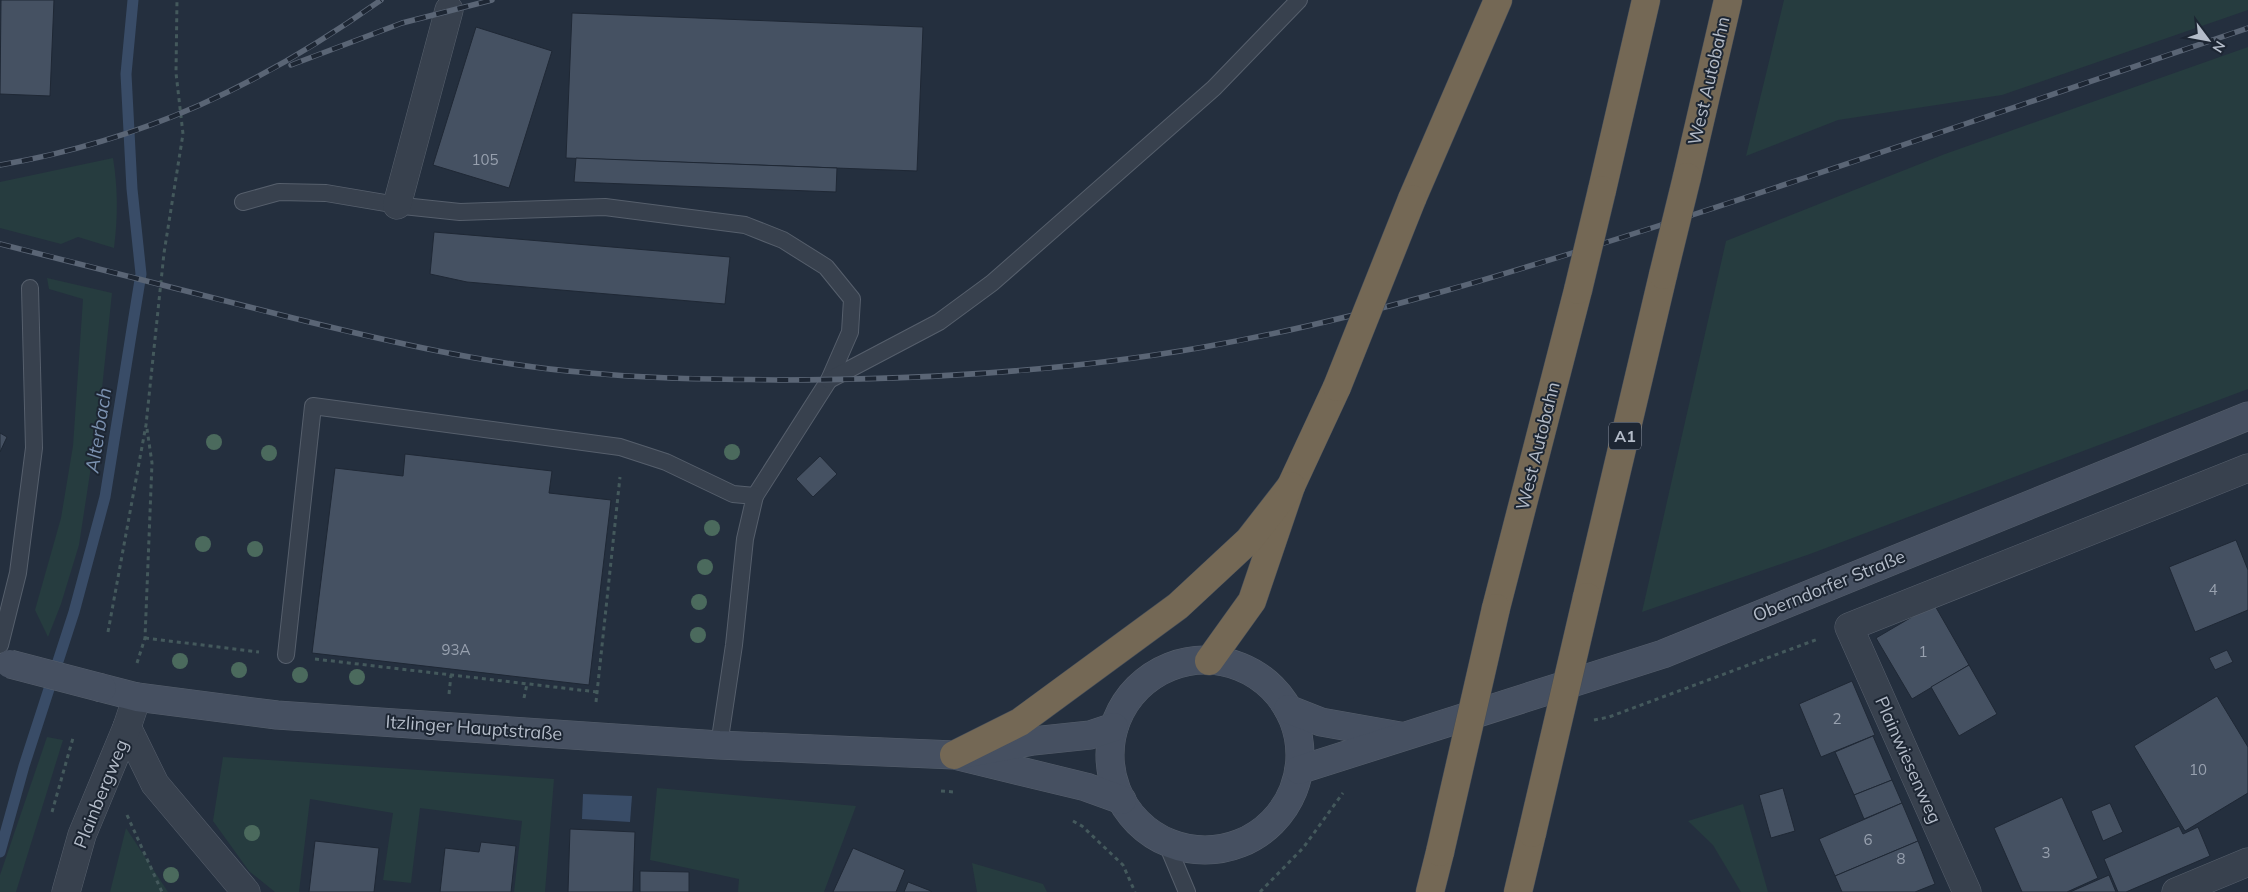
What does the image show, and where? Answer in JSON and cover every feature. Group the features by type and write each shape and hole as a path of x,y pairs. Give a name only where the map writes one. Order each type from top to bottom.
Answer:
{"highway":[{"path":"1210,661 1252,601 1291,486 1337,387 1412,199 1498,0"},
{"name":"West Autobahn","path":"1430,892 1496,608 1578,290 1646,0"},
{"name":"West Autobahn","path":"1518,892 1728,0"},
{"path":"954,755 1020,722 1178,606 1249,540 1291,486"}],"main road":[{"name":"Oberndorfer Straße","path":"1299,770 1663,654 2248,416"},
{"name":"Itzlinger Hauptstraße","path":"3,657 102,688 137,696 277,715 719,745 954,755"},
{"path":"1195,660 1221,661 1244,668 1265,680 1281,698 1288,710 1300,745 1299,770 1290,798 1273,821 1250,838 1223,848 1194,850 1166,842 1144,828 1126,809 1115,786 1110,756 1114,727 1127,700 1145,680 1169,667 1195,660"},
{"name":"Oberndorfer Straße","path":"1288,710 1321,722 1404,736"},
{"path":"954,755 1033,741 1090,734 1114,727"},
{"path":"954,755 1086,787 1122,800"}],"street":[{"path":"397,205 449,10"},
{"name":"Plainwiesenweg","path":"1968,892 1849,627 2248,468"},
{"name":"Plainbergweg","path":"66,892 82,835 127,728 137,696"},
{"path":"127,728 155,784 246,892"},
{"path":"2176,892 2248,862"}],"lane":[{"path":"829,380 939,322 992,283 1214,88 1299,0"},
{"path":"243,202 278,192 326,193 397,205 460,212 605,207 745,225 783,240 826,266 852,299 850,332 829,380 755,496 745,539 734,645 719,745"},
{"path":"3,657 18,573 34,448 30,288"},
{"path":"286,656 313,406 624,448 666,462 733,494 755,496"},
{"path":"1166,842 1187,892"}],"path":[{"path":"108,632 146,426 164,253 183,134 176,73 177,0"},
{"path":"137,662 145,638 152,463 146,426"},
{"path":"596,702 624,448"},
{"path":"145,638 286,656"},
{"path":"348,663 597,692"},
{"path":"449,694 451,675"},
{"path":"524,698 527,684"},
{"path":"124,809 162,892"}],"green space":[{"path":"1784,0 2248,0 2248,10 2002,95 1838,120 1746,156"},
{"path":"2248,47 2248,389 1810,554 1642,612 1726,241 1945,154"},
{"path":"113,158 117,203 114,248 78,237 61,244 0,228 0,182"},
{"path":"47,278 112,293 100,408 79,545 61,604 48,637 35,610 61,518 73,446 83,299 49,289"},
{"path":"47,737 63,740 16,892 0,892 0,875"},
{"path":"223,757 554,779 545,892 514,892 522,821 420,808 411,883 383,880 393,813 310,799 299,892 275,892 249,871 213,821"},
{"path":"657,788 856,806 824,892 738,892 739,879 650,860"},
{"path":"1743,804 1768,892 1741,892 1713,845 1688,821"},
{"path":"126,828 168,892 110,892"},
{"path":"972,863 1043,884 1047,892 977,892"}],"water":[{"path":"583,794 632,796 630,822 582,819"}],"building":[{"path":"1,0 54,0 50,96 0,94"},
{"path":"572,13 923,27 917,171 566,158"},
{"path":"476,27 552,51 509,188 433,165"},
{"path":"576,158 837,168 836,192 574,182"},
{"path":"434,232 730,257 725,304 467,282 430,274"},
{"path":"0,433 7,437 0,452"},
{"path":"405,454 552,471 549,493 611,500 589,685 312,653 335,468 403,476"},
{"path":"820,456 837,474 813,497 796,479"},
{"path":"2236,540 2248,570 2248,610 2195,632 2169,567"},
{"path":"1934,604 1969,665 1912,699 1876,638"},
{"path":"2227,650 2233,662 2215,670 2209,658"},
{"path":"1969,665 1997,714 1959,736 1931,687"},
{"path":"1852,681 1875,735 1821,757 1799,704"},
{"path":"2217,696 2248,747 2248,793 2185,831 2134,746"},
{"path":"1873,736 1892,780 1854,795 1835,752"},
{"path":"1892,780 1902,803 1864,819 1854,795"},
{"path":"1783,788 1795,831 1771,838 1759,795"},
{"path":"2062,797 2098,878 2067,892 2022,892 1994,828"},
{"path":"1902,803 1918,841 1835,876 1819,839"},
{"path":"2110,803 2123,832 2103,841 2091,811"},
{"path":"2179,826 2183,834 2198,827 2210,856 2126,892 2118,892 2104,859"},
{"path":"570,829 635,832 633,892 568,892"},
{"path":"315,841 379,848 374,892 309,892"},
{"path":"1918,841 1935,884 1915,892 1842,892 1835,876"},
{"path":"481,842 516,846 511,892 440,892 445,848 479,852"},
{"path":"853,848 905,870 896,892 833,892"},
{"path":"640,871 689,872 689,892 640,892"},
{"path":"2109,875 2116,892 2070,892"},
{"path":"908,882 931,891 931,892 904,892"}],"waterway":[{"name":"Alterbach","path":"0,852 24,766 74,612 105,497 141,274 132,189 126,74 133,0"}],"railway":[{"path":"0,165 104,141 200,105 246,83 291,58 381,0"},
{"path":"291,65 402,23 492,0"},
{"path":"0,244 367,336 440,352 552,369 613,375 683,378 829,380 990,373 1098,363 1204,347 1327,322 1507,273 1756,194 2248,28"}]}
